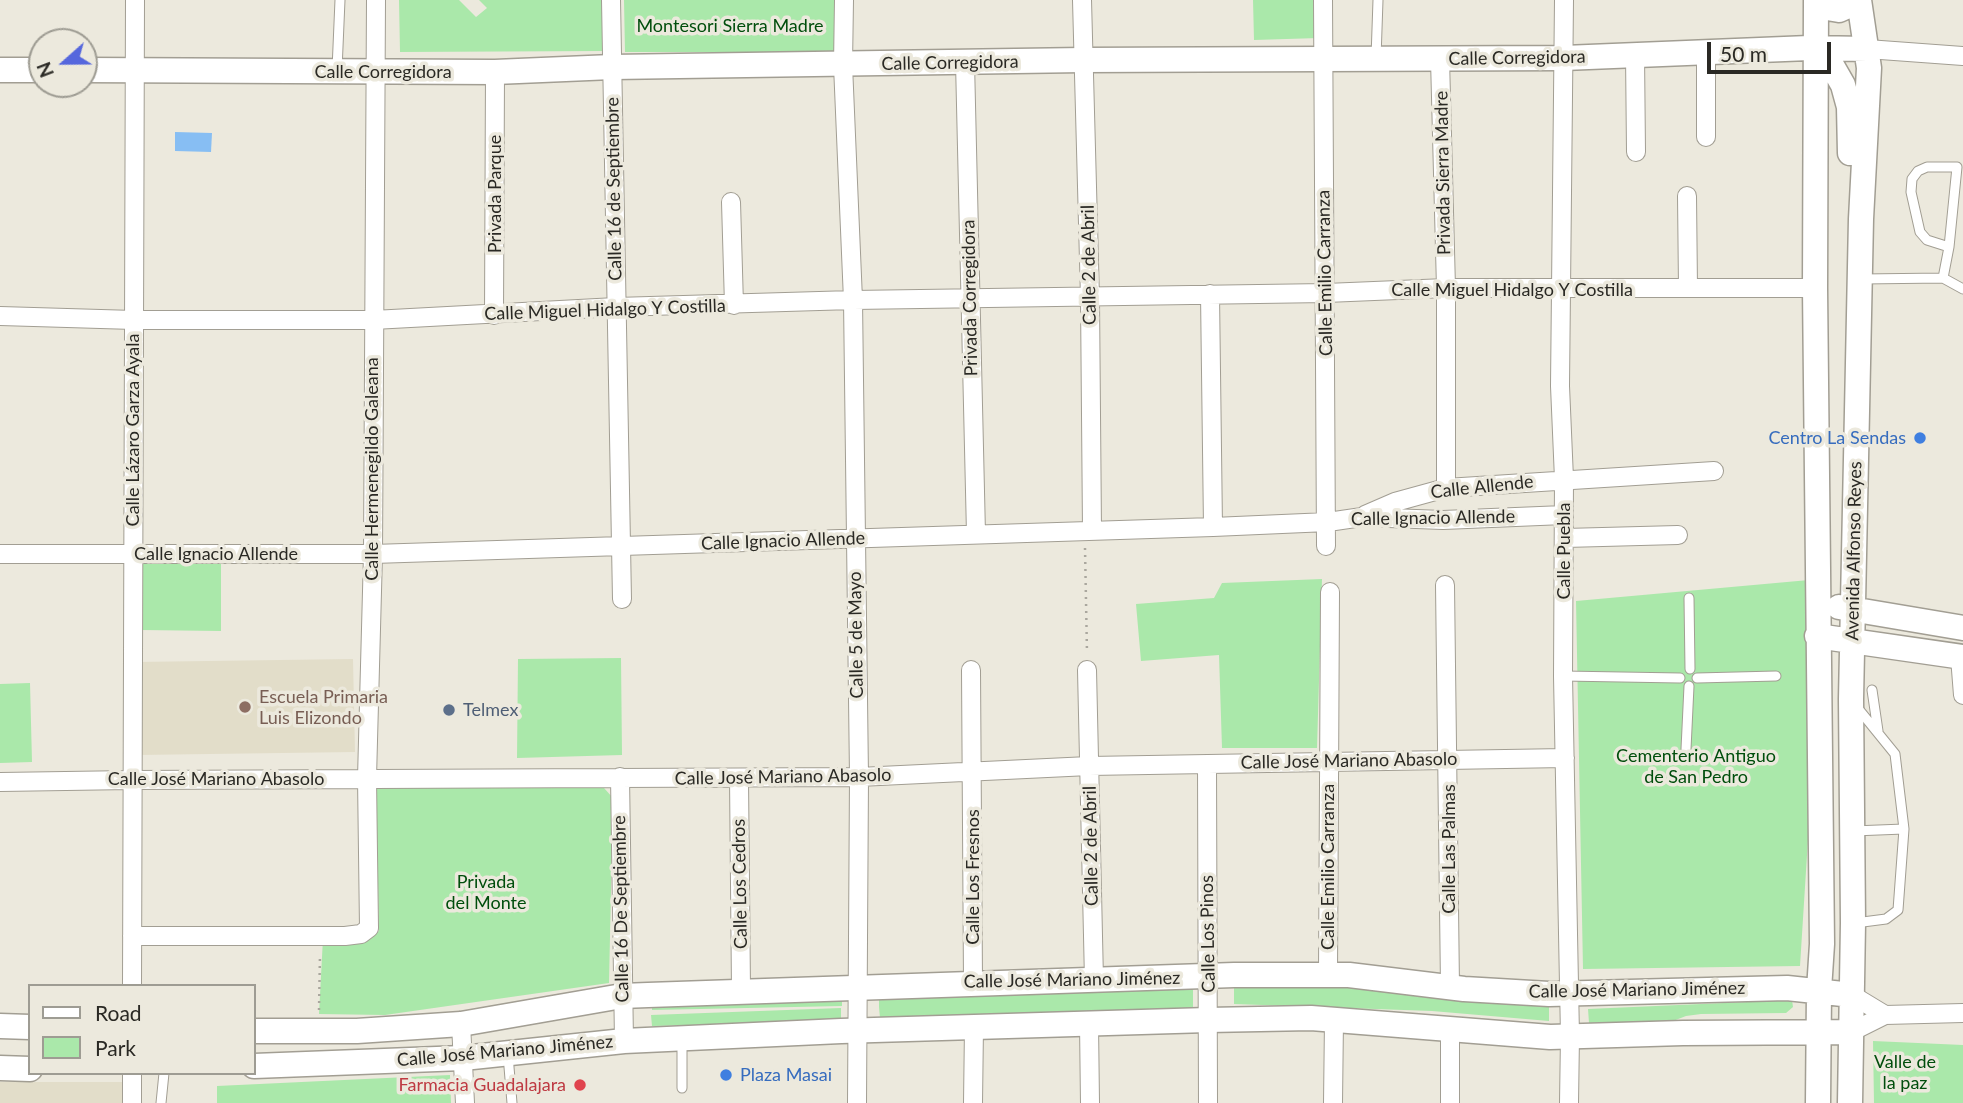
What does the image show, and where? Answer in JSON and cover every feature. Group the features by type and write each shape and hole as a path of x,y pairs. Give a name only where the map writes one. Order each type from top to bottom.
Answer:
{"street":[{"name":"Calle Lázaro Garza Ayala","path":"132,984 135,0"},
{"name":"Calle Hermenegildo Galeana","path":"320,934 361,934 369,928 370,917 367,778 373,554 376,0"},
{"name":"Calle 16 de Septiembre","path":"611,0 622,599"},
{"name":"Calle 5 de Mayo","path":"844,0 843,65 853,300 859,777 857,1103"},
{"name":"Calle 2 de Abril","path":"1083,0 1090,298 1088,531"},
{"name":"Calle Emilio Carranza","path":"1323,0 1328,522 1326,546"},
{"name":"Calle Puebla","path":"1564,0 1560,386 1565,538 1563,676 1569,1103"},
{"path":"1817,0 1827,8 1839,10 1859,1"},
{"name":"Avenida Alfonso Reyes","path":"1817,0 1815,288 1822,944 1818,1103"},
{"name":"Avenida Alfonso Reyes","path":"1850,1103 1852,831 1861,694 1852,640 1861,219 1869,68 1859,1"},
{"name":"Calle Corregidora","path":"98,70 495,72 612,67 1083,60 1564,58 1816,48 1867,49"},
{"path":"1816,48 1838,74 1849,107 1851,195 1861,219"},
{"path":"1867,49 1963,56"},
{"path":"1706,52 1706,137"},
{"path":"1635,54 1636,152"},
{"name":"Privada Sierra Madre","path":"1440,59 1446,288"},
{"name":"Privada Corregidora","path":"965,62 976,534"},
{"path":"0,70 28,70"},
{"name":"Privada Parque","path":"494,315 495,72"},
{"path":"1816,102 1832,99 1849,107"},
{"path":"1687,196 1688,288"},
{"path":"731,202 734,304"},
{"path":"1446,288 1446,488"},
{"name":"Calle Miguel Hidalgo Y Costilla","path":"0,316 134,320 373,320 616,307 853,300 1090,298 1446,288 1815,288"},
{"path":"1210,294 1213,527"},
{"path":"1817,363 1858,363"},
{"path":"1564,479 1714,471"},
{"name":"Calle Allende","path":"1362,517 1395,502 1446,488 1564,479"},
{"name":"Calle Ignacio Allende","path":"0,554 373,554 1213,527 1328,522 1362,517 1443,520 1564,515"},
{"path":"1565,538 1678,535"},
{"name":"Calle Las Palmas","path":"1445,585 1451,987"},
{"name":"Calle Emilio Carranza","path":"1328,974 1330,592"},
{"path":"1818,605 1963,628"},
{"path":"1817,636 1962,657 1963,695"},
{"name":"Calle Los Fresnos","path":"971,670 973,982"},
{"name":"Calle 2 de Abril","path":"1087,670 1094,980"},
{"name":"Calle José Mariano Abasolo","path":"0,782 859,777 1089,766 1565,758"},
{"name":"Calle Los Pinos","path":"1207,764 1208,1103"},
{"name":"Calle 16 De Septiembre","path":"620,777 624,1041"},
{"name":"Calle Los Cedros","path":"739,778 741,990"},
{"path":"132,936 320,934"},
{"path":"1787,988 1806,973 1822,944"},
{"name":"Calle José Mariano Jiménez","path":"256,1031 357,1031 461,1024 622,996 973,982 1328,974 1549,994 1787,988 1819,990 1852,995 1885,1015"},
{"name":"Calle José Mariano Jiménez","path":"256,1066 463,1058 624,1041 974,1027 1208,1020 1335,1020 1570,1036 1683,1032 1851,1032 1885,1015 1963,1013"},
{"path":"1333,1103 1335,1020"},
{"path":"461,1024 465,1103"},
{"path":"1089,1024 1090,1103"},
{"path":"0,1026 28,1027"},
{"path":"974,1027 974,1103"},
{"path":"1450,1028 1450,1103"},
{"path":"0,1068 28,1069"},
{"path":"132,1075 132,1103"}],"lane":[{"path":"337,71 340,0"},
{"path":"1376,58 1378,0"},
{"path":"1943,278 1949,247 1957,167 1927,167 1918,171 1912,179 1911,192 1920,232 1927,240 1949,247"},
{"path":"1860,279 1943,278 1963,289"},
{"path":"1689,598 1690,669"},
{"path":"1680,678 1683,671 1690,669"},
{"path":"1680,678 1689,686 1695,684 1697,674 1690,669"},
{"path":"1563,676 1680,678"},
{"path":"1697,678 1776,676"},
{"path":"1686,749 1689,686"},
{"path":"1861,694 1878,733"},
{"path":"1853,923 1886,919 1898,910 1903,829 1897,762 1892,748 1878,733 1861,694"},
{"path":"1852,831 1903,829"},
{"path":"682,1040 682,1088"},
{"path":"508,1054 512,1103"},
{"path":"161,1103 164,1075"}],"path":[{"path":"1087,670 1088,531"},
{"path":"319,1014 320,934"}],"shaded area":[{"name":"Escuela Primaria Luis Elizondo","path":"353,659 355,752 137,755 135,662"},
{"path":"0,1082 125,1082 124,1103 0,1103"}],"green space":[{"path":"399,0 459,0 476,17 487,8 479,0 604,0 604,51 400,52"},
{"name":"Montesori Sierra Madre","path":"624,0 835,0 836,52 625,52"},
{"path":"1253,0 1319,0 1319,38 1254,40"},
{"path":"141,564 221,564 221,631 141,630"},
{"path":"1322,579 1317,748 1222,748 1219,655 1141,661 1136,604 1214,598 1222,583"},
{"name":"Cementerio Antiguo de San Pedro","path":"1809,580 1812,776 1800,966 1583,969 1576,601"},
{"path":"621,658 622,755 517,758 518,659"},
{"path":"30,683 32,762 0,763 0,684"},
{"name":"Privada del Monte","path":"376,786 604,788 613,798 609,983 385,1015 319,1014 323,938 368,938 379,931"},
{"path":"1349,985 1549,1003 1549,1021 1432,1011 1234,1004 1234,986"},
{"path":"1193,987 1193,1010 880,1018 879,1007 879,996"},
{"path":"842,991 842,1006 652,1010 652,999"},
{"path":"1792,1000 1793,1007 1786,1013 1701,1014 1673,1021 1589,1023 1588,1009"},
{"path":"841,1008 841,1022 652,1026 651,1015"},
{"name":"Valle de la paz","path":"1873,1041 1963,1045 1963,1103 1874,1103"},
{"path":"450,1075 451,1103 217,1103 217,1086"}],"water":[{"path":"175,132 212,133 211,152 175,151"}],"place":[{"name":"Centro La Sendas","path":"1920,438"},
{"name":"Escuela Primaria Luis Elizondo","path":"245,707"},
{"name":"Telmex","path":"449,710"},
{"name":"Plaza Masai","path":"726,1075"},
{"name":"Farmacia Guadalajara","path":"580,1085"}]}
